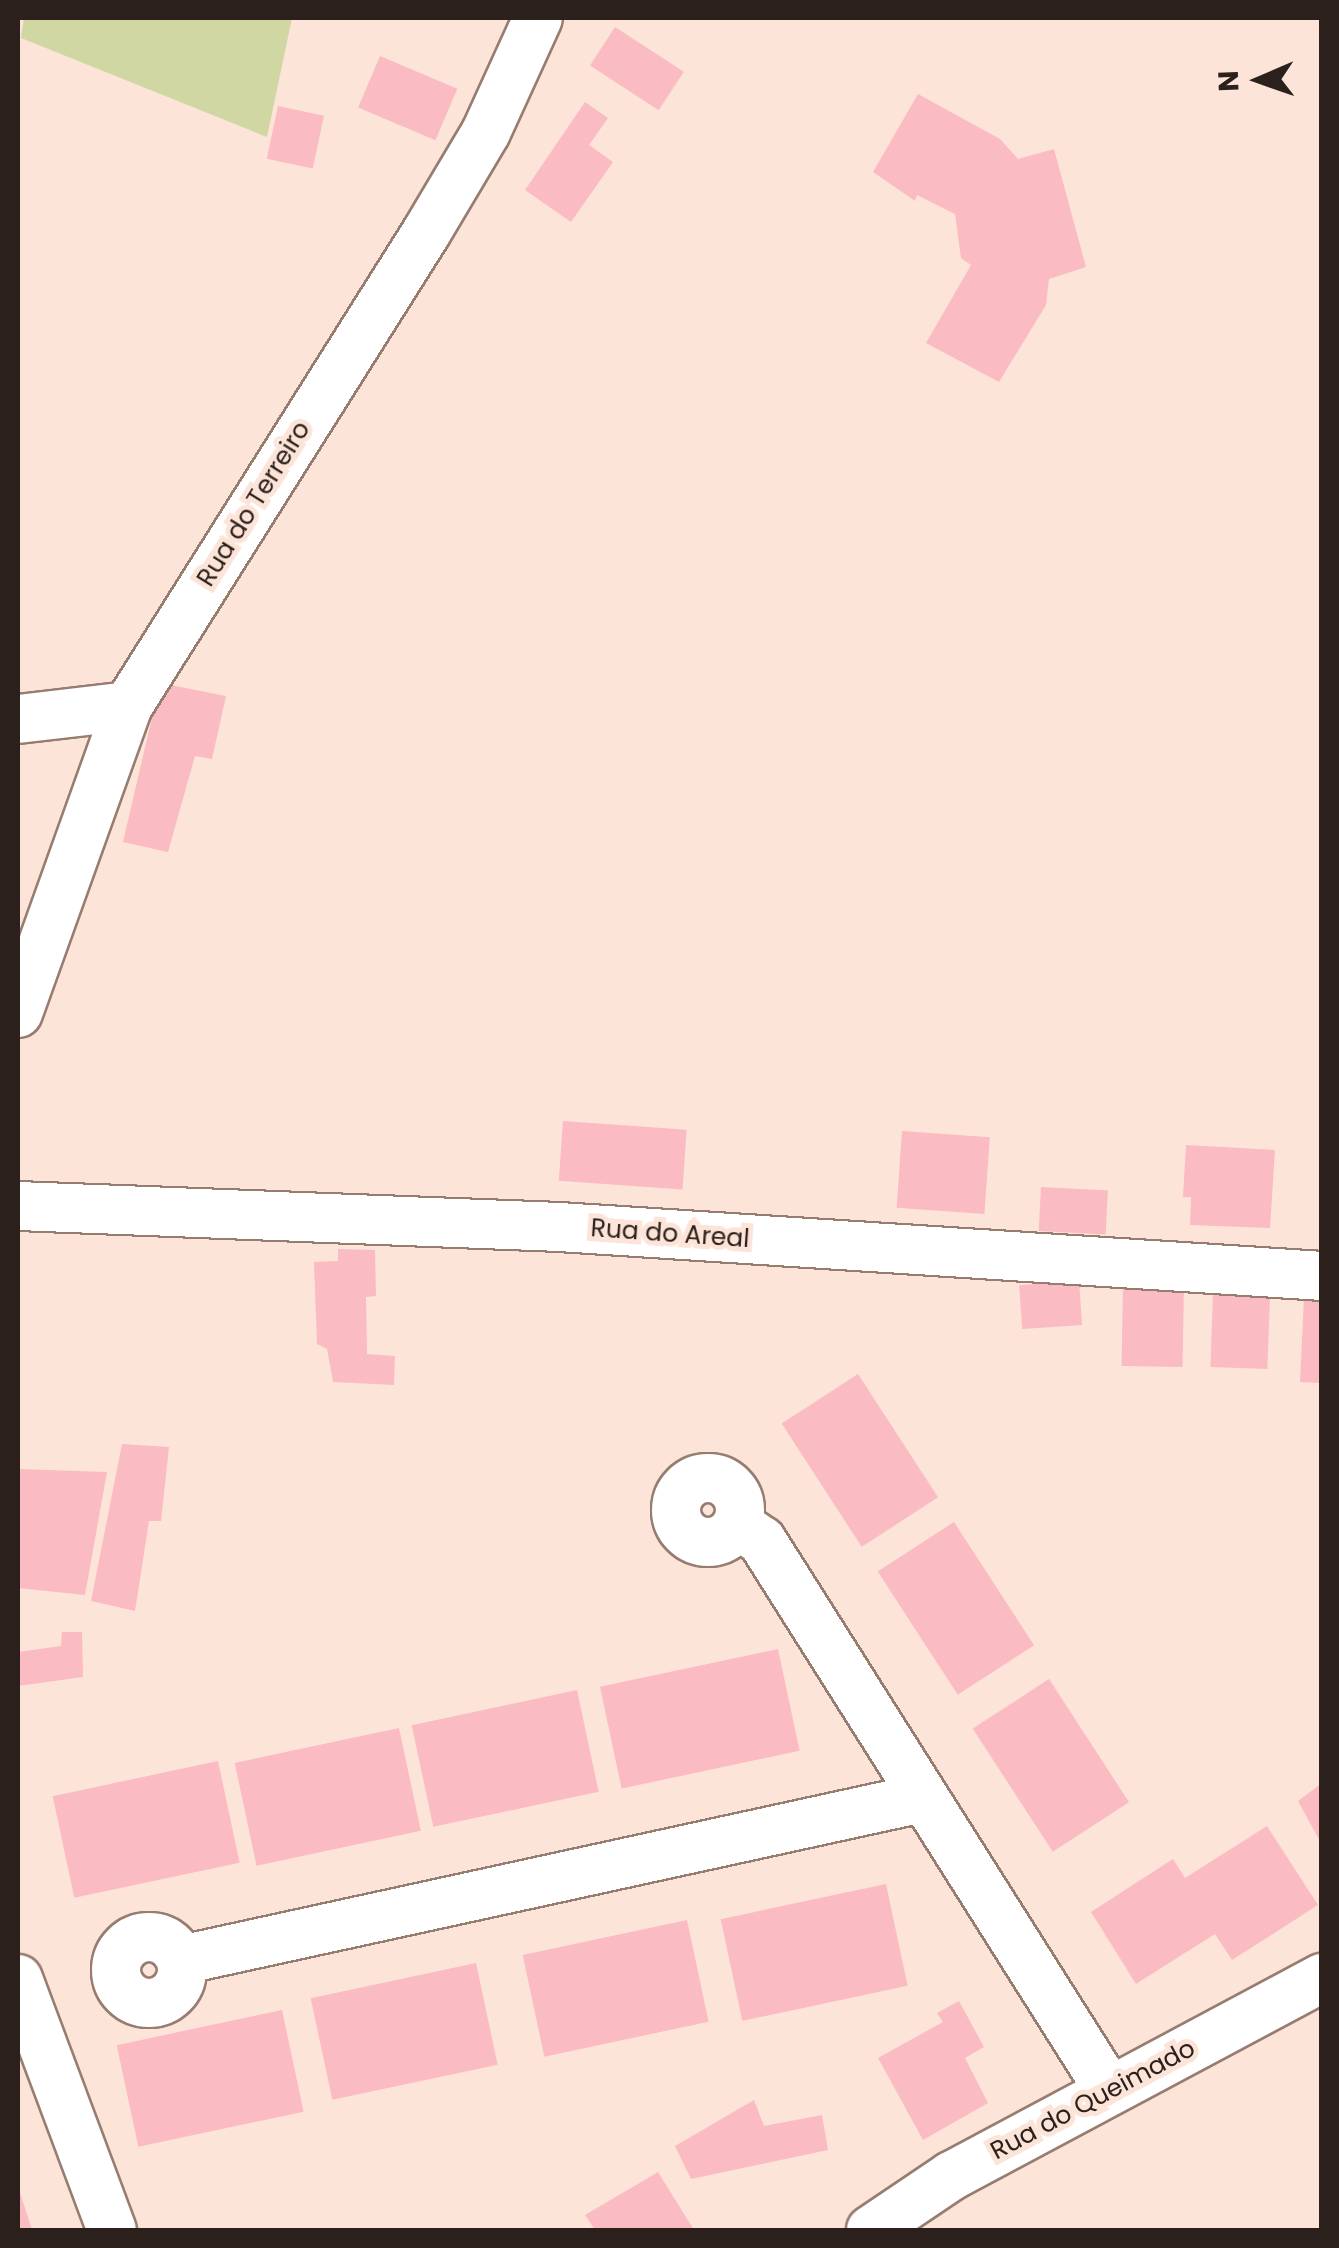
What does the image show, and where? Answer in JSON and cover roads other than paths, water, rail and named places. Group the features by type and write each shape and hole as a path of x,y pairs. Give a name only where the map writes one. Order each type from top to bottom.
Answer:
{"street":[{"name":"Rua do Terreiro","path":"18,1013 128,706 426,234 486,132 538,18"},
{"path":"18,720 128,706"},
{"name":"Rua do Areal","path":"18,1206 541,1226 1322,1276"},
{"path":"737,1524 762,1541 1108,2090"},
{"path":"182,1960 922,1798"},
{"name":"Rua do Queimado","path":"870,2230 951,2176 1322,1978"},
{"path":"18,1979 112,2230"}]}
